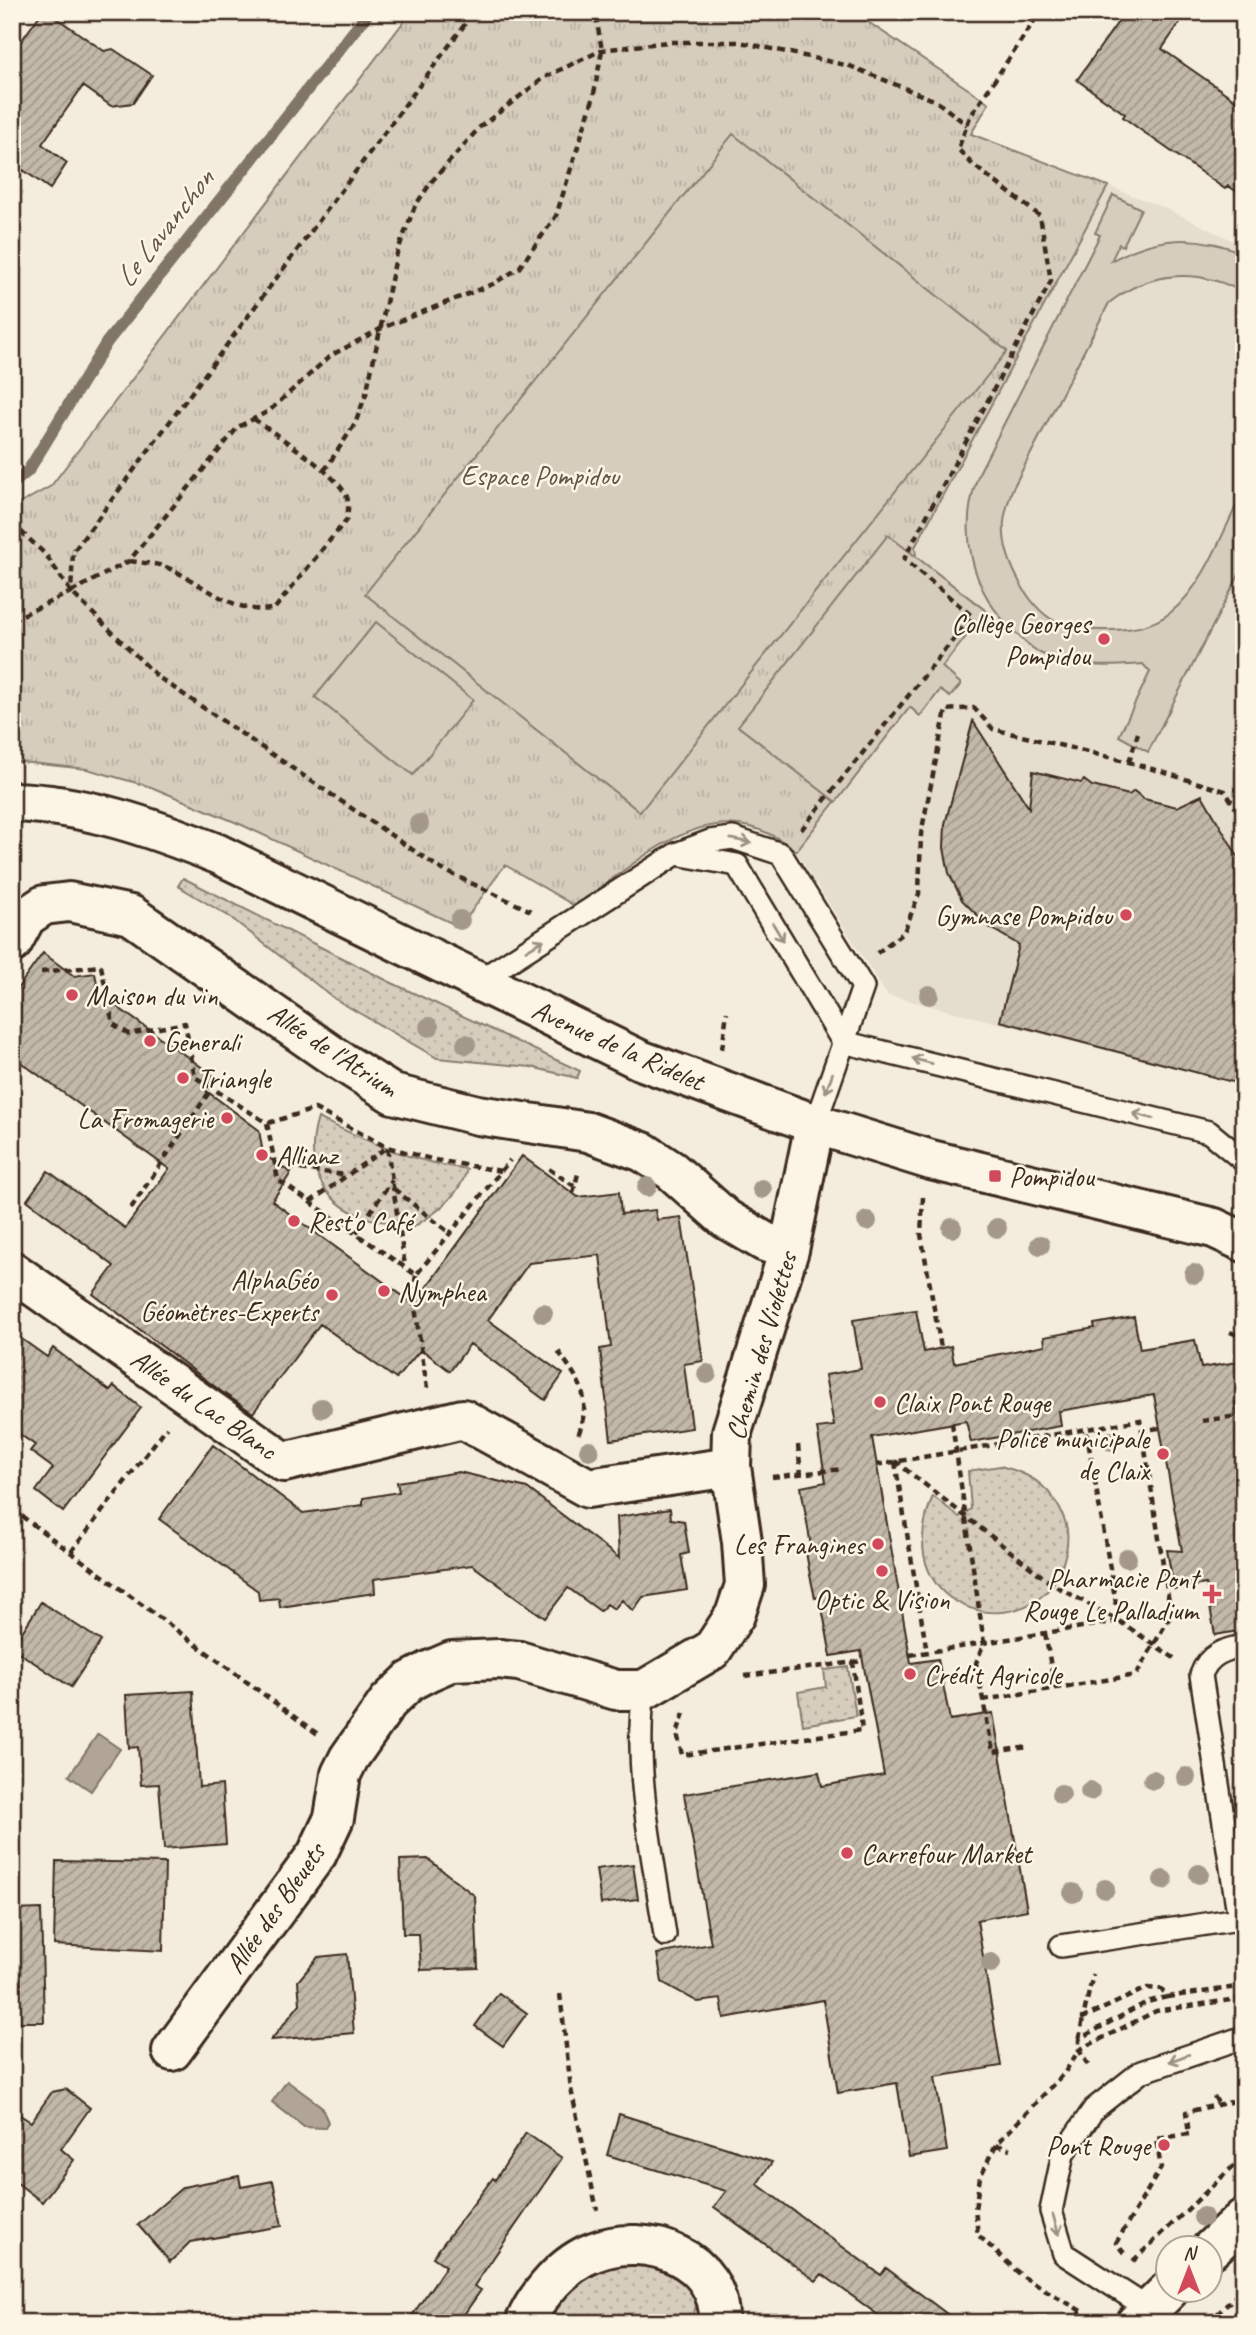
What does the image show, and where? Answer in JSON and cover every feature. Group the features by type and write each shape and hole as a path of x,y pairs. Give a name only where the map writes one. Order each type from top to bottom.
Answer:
{"street":[{"name":"Avenue de la Ridelet","path":"12,802 61,805 106,814 218,854 640,1060 815,1124 932,1160 1214,1228 1244,1242"},
{"name":"Allée de l'Atrium","path":"22,958 26,917 44,905 69,902 131,915 333,1056 393,1094 478,1115 588,1132 643,1152 673,1171 726,1219 765,1242 789,1250"},
{"name":"Chemin des Violettes","path":"661,1698 712,1650 734,1615 745,1585 732,1474 732,1432 789,1250 815,1124"},
{"name":"Allée du Lac Blanc","path":"12,1270 284,1462 463,1419 588,1488 732,1474"},
{"name":"Allée des Bleuets","path":"172,2051 317,1854 334,1818 341,1774 349,1758 388,1702 410,1681 452,1661 475,1658 519,1661 589,1684 661,1698"},
{"path":"1224,2237 1244,2218"},
{"path":"524,2323 534,2302 569,2267 592,2252 605,2248 645,2244 676,2254 701,2270 720,2305 719,2323"}],"lane":[{"path":"477,982 676,853 710,841 733,838 781,854 863,987 815,1124"},
{"path":"676,853 737,864 843,1042 1209,1132 1244,1161"},
{"path":"1060,1946 1238,1919 1201,1675 1206,1663 1218,1653 1244,1646"},
{"path":"661,1698 642,1783 665,1935"},
{"path":"1151,2307 1064,2254 1051,2211 1063,2154 1094,2109 1141,2072 1244,2037"}],"path":[{"path":"71,592 74,552 474,12"},
{"path":"12,620 129,561 238,427 269,411 330,356 382,328 493,284 519,268 556,216 593,99 602,50 595,12"},
{"path":"781,854 972,616 904,559 1051,282 1040,216 973,165 958,149 967,125 1040,12"},
{"path":"324,471 355,424 366,394 406,227 432,181 480,127 545,77 602,50 705,41 740,42 795,51 850,66 936,101 967,125"},
{"path":"129,561 161,566 237,605 264,611 275,608 348,519 346,494 324,471 254,419"},
{"path":"12,523 46,555 71,592 158,677 441,869 564,928"},
{"path":"853,971 904,932 919,894 921,834 946,710 974,708 993,729 1129,762 1225,790 1244,821"},
{"path":"1129,762 1138,733"},
{"path":"22,958 101,966 113,1024 129,1034 185,1023 195,1077 267,1123 278,1180 416,1275"},
{"path":"721,1054 727,1013"},
{"path":"131,1208 212,1088"},
{"path":"267,1123 316,1109 387,1147 435,1160 501,1171"},
{"path":"310,1202 387,1147"},
{"path":"387,1147 405,1267"},
{"path":"433,1426 413,1294 416,1275 513,1156"},
{"path":"932,1160 920,1210 921,1234 941,1348"},
{"path":"541,1164 575,1186"},
{"path":"276,1166 347,1175"},
{"path":"356,1233 392,1180"},
{"path":"394,1189 451,1234"},
{"path":"1230,1332 1244,1338"},
{"path":"555,1469 577,1438 586,1413 580,1382 558,1351"},
{"path":"71,1552 191,1396"},
{"path":"1202,1422 1244,1415"},
{"path":"876,1465 1140,1420 1171,1615 1136,1675 983,1700"},
{"path":"952,1423 968,1517 984,1643 976,1663 993,1752 1028,1747"},
{"path":"1142,1430 1160,1428"},
{"path":"1086,1429 1119,1621"},
{"path":"798,1445 801,1474"},
{"path":"895,1461 1052,1584 1119,1621 1201,1675"},
{"path":"895,1461 927,1652"},
{"path":"732,1474 801,1474 842,1469"},
{"path":"12,1509 349,1758"},
{"path":"910,1655 1119,1621"},
{"path":"1045,1633 1055,1689"},
{"path":"661,1698 718,1679 863,1661"},
{"path":"661,1698 677,1732 682,1755 862,1730 853,1662"},
{"path":"661,1698 677,1732"},
{"path":"1088,2065 1079,2050 1079,2039 1093,1980 1093,1941"},
{"path":"1079,2039 1147,2003 1167,1997 1244,1986"},
{"path":"1083,2018 1147,1988 1161,1989 1167,1997"},
{"path":"560,1994 571,2089 605,2248"},
{"path":"1214,2096 1219,2105"},
{"path":"1244,2099 1186,2112 1189,2134 1156,2139 1161,2168 1116,2243 1131,2263 1244,2156"},
{"path":"996,2145 1010,2149"},
{"path":"1070,2323 1110,2283"},
{"path":"1208,2323 1244,2288"}],"shaded area":[{"name":"Collège Georges Pompidou","path":"1108,186 1165,208 1244,246 1244,1085 887,995 796,852 911,707 940,690 961,685 942,667 986,611 915,557 915,547"},
{"path":"98,1734 120,1749 91,1791 69,1776"},
{"path":"287,2081 321,2106 328,2122 325,2128 304,2127 272,2102"}],"green space":[{"name":"Espace Pompidou","path":"411,12 853,12 989,103 971,134 1108,186 915,547 916,557 986,611 942,667 961,684 950,697 940,690 920,716 910,707 796,851 766,832 736,825 708,826 681,835 654,850 575,906 505,865 460,927 242,825 151,787 87,769 12,761 12,508 51,486"},
{"path":"733,134 1007,351 640,812 365,594"},
{"path":"1113,195 1141,209 1123,246 1119,244 1111,261 1144,246 1176,240 1193,240 1227,247 1244,254 1244,293 1210,279 1175,276 1141,284 1109,303 1012,490 1007,506 1004,535 1011,564 1026,592 1045,614 1056,622 1089,630 1133,628 1163,617 1183,601 1213,556 1244,490 1244,565 1148,752 1119,736 1150,672 1143,664 1105,666 1066,662 1032,648 1001,617 988,599 972,560 969,538 972,495 979,473 1100,235 1095,233"},
{"path":"888,535 986,611 942,667 961,684 950,697 940,690 920,716 910,707 836,802 738,726"},
{"path":"376,622 473,700 413,775 315,697"},
{"path":"183,878 390,982 580,1071 577,1078 531,1067 437,1058 335,999 230,917 178,886"},
{"path":"318,1118 372,1143 409,1156 467,1169 451,1198 425,1220 406,1231 403,1223 360,1216 329,1195 319,1179 314,1161 313,1141"},
{"path":"1000,1466 1023,1473 1041,1484 1055,1500 1067,1526 1068,1537 1063,1563 1048,1590 1025,1606 997,1612 970,1608 945,1594 929,1570 923,1537 933,1496 959,1517 971,1509 968,1471"},
{"path":"848,1667 856,1716 803,1725 798,1692 826,1687 824,1670"},
{"path":"644,2257 690,2283 696,2306 691,2323 539,2323 577,2274"}],"building":[{"path":"42,12 48,12 104,51 113,49 152,75 133,103 111,106 83,86 42,144 67,163 50,189 23,170 12,185 12,54"},
{"path":"1125,12 1187,12 1162,49 1244,106 1244,196 1228,186 1225,189 1142,131 1123,117 1125,114 1077,80"},
{"name":"Gymnase Pompidou","path":"973,721 1029,808 1033,771 1081,783 1084,780 1092,786 1129,795 1134,791 1144,799 1177,807 1202,795 1244,867 1244,1085 1000,1021 1019,945 989,927 962,900 949,873 944,848 945,824"},
{"path":"43,953 74,976 95,973 99,994 214,1076 204,1089 259,1130 263,1154 291,1173 272,1201 414,1304 522,1156 578,1197 619,1192 621,1214 655,1210 657,1220 681,1217 703,1361 684,1364 692,1428 611,1440 600,1349 611,1347 600,1255 529,1263 488,1320 563,1374 545,1400 470,1344 450,1371 421,1349 396,1379 320,1324 253,1413 222,1392 93,1294 114,1266 27,1200 48,1171 125,1228 169,1169 12,1056 12,996"},
{"path":"916,1310 924,1352 951,1346 954,1363 1045,1345 1044,1337 1095,1328 1094,1324 1134,1317 1140,1349 1195,1340 1201,1368 1244,1361 1244,1400 1235,1402 1244,1453 1244,1630 1215,1635 1206,1584 1174,1589 1167,1550 1182,1551 1154,1395 1059,1411 1061,1426 971,1442 966,1421 872,1437 911,1663 938,1659 950,1720 993,1713 1027,1910 977,1920 1001,2066 935,2077 947,2151 909,2157 897,2083 838,2093 823,2000 724,2018 721,1999 698,2002 662,1982 657,1954 711,1944 684,1794 819,1772 822,1786 884,1775 861,1651 831,1656 820,1597 815,1598 810,1575 806,1552 812,1552 801,1487 826,1482 817,1428 834,1426 825,1375 861,1369 853,1320"},
{"path":"12,1332 47,1357 53,1348 110,1391 114,1386 141,1408 63,1512 36,1491 53,1468 30,1451 35,1445 12,1429"},
{"path":"213,1445 303,1513 363,1505 363,1498 399,1492 397,1482 459,1472 527,1488 619,1558 617,1517 670,1509 671,1519 684,1521 689,1553 681,1555 687,1590 643,1597 633,1611 622,1600 614,1609 607,1604 600,1611 568,1588 545,1618 472,1565 374,1579 375,1593 280,1607 279,1598 259,1600 258,1591 159,1519"},
{"path":"41,1602 101,1641 71,1687 12,1648"},
{"path":"193,1691 199,1787 222,1785 226,1844 164,1849 159,1784 141,1785 138,1747 129,1748 126,1695"},
{"path":"428,1859 475,1896 478,1968 421,1970 419,1934 403,1934 400,1860"},
{"path":"56,1861 165,1863 163,1951 54,1945"},
{"path":"633,1864 638,1899 601,1904 596,1869"},
{"path":"41,1909 44,2022 12,2022 12,1910"},
{"path":"347,1954 354,2033 271,2040 300,2004 298,1981 318,1957"},
{"path":"499,1993 527,2013 503,2046 475,2026"},
{"path":"66,2089 90,2108 61,2149 74,2160 42,2202 12,2179 12,2110 31,2122 52,2092"},
{"path":"619,2114 772,2162 757,2184 881,2275 886,2268 959,2323 889,2323 822,2274 816,2281 714,2207 726,2191 607,2155"},
{"path":"526,2133 562,2158 474,2286 481,2290 458,2323 407,2323 446,2266 433,2257 493,2178 495,2180"},
{"path":"239,2176 241,2187 273,2181 282,2226 190,2242 170,2262 138,2225 183,2187"}],"waterway":[{"name":"Le Lavanchon","path":"12,484 28,471 107,342 369,12"}],"place":[{"name":"Collège Georges Pompidou","path":"1104,639"},
{"name":"Gymnase Pompidou","path":"1126,915"},
{"name":"Maison du vin","path":"72,995"},
{"name":"Generali","path":"150,1041"},
{"name":"Triangle","path":"183,1078"},
{"name":"La Fromagerie","path":"227,1118"},
{"name":"Allianz","path":"262,1155"},
{"name":"Pompidou","path":"995,1176"},
{"name":"Rest'o Café","path":"294,1221"},
{"name":"Nymphea","path":"384,1291"},
{"name":"AlphaGéo Géomètres-Experts","path":"332,1295"},
{"name":"Claix Pont Rouge","path":"880,1402"},
{"name":"Police municipale de Claix","path":"1163,1454"},
{"name":"Les Frangines","path":"878,1544"},
{"name":"Optic & Vision","path":"882,1571"},
{"name":"Pharmacie Pont Rouge Le Palladium","path":"1212,1594"},
{"name":"Crédit Agricole","path":"910,1674"},
{"name":"Carrefour Market","path":"847,1853"},
{"name":"Pont Rouge","path":"1164,2145"}]}
